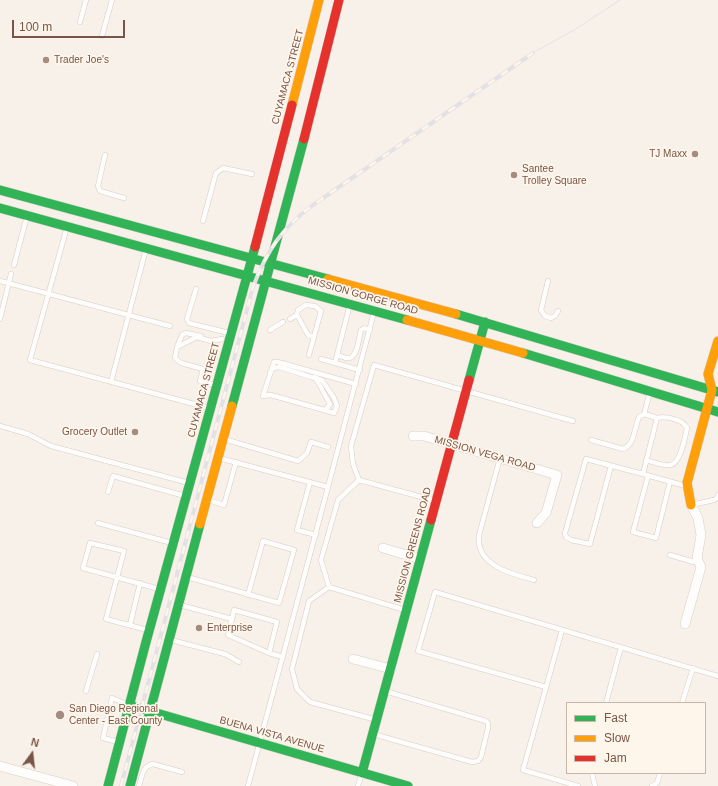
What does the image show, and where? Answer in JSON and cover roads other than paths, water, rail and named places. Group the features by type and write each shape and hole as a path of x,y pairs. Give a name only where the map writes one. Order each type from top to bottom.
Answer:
{"main road":[{"name":"CUYAMACA STREET","path":"108,786 160,589 252,258 320,0"},
{"path":"130,786 222,438 310,119 339,0"},
{"name":"MISSION GORGE ROAD","path":"0,190 485,322 716,388"},
{"path":"0,200 22,205 36,200"},
{"name":"MISSION GORGE ROAD","path":"0,208 480,340 718,412"},
{"name":"MISSION GREENS ROAD","path":"362,773 485,322"},
{"path":"691,505 687,483 707,408 716,388 708,374 718,341"},
{"name":"BUENA VISTA AVENUE","path":"129,705 408,786"}],"street":[{"name":"MISSION VEGA ROAD","path":"413,436 424,436 452,443 557,475 546,513 537,523"},
{"path":"685,624 701,567 697,558 701,535 698,518 691,505"},
{"path":"383,548 420,559"},
{"path":"353,659 391,669"},
{"path":"0,766 72,786"}],"lane":[{"path":"80,22 86,0"},
{"path":"102,36 112,0"},
{"path":"105,155 98,186 100,190 124,198"},
{"path":"203,221 216,173 223,168 252,174"},
{"path":"14,265 27,216"},
{"path":"67,226 30,360 210,408"},
{"path":"111,382 146,248"},
{"path":"0,319 11,274"},
{"path":"0,280 170,326"},
{"path":"548,281 541,310 546,316 551,318 555,316 558,311"},
{"path":"196,289 188,319 190,322 231,334"},
{"path":"335,363 350,304"},
{"path":"309,355 321,311 315,306 306,305 298,310 297,316 308,335 314,336"},
{"path":"248,786 375,311"},
{"path":"290,319 297,316"},
{"path":"270,330 283,322"},
{"path":"337,355 349,358 351,357 355,353 361,330 364,328 370,330"},
{"path":"216,340 186,333 182,336 177,347 175,358 181,364 203,370 200,381 217,385"},
{"path":"177,347 197,337 211,341 222,339"},
{"path":"321,359 360,370"},
{"path":"270,372 274,368 278,367 322,380 334,398 337,406 334,413 271,395 263,396 270,372 274,362 356,384"},
{"path":"359,480 353,464 351,446 374,365 573,421"},
{"path":"311,377 316,379 320,384 330,404 324,410"},
{"path":"591,440 623,450 627,448 632,440 639,417 644,414 650,392"},
{"path":"644,414 657,418 661,417 682,422 686,426 680,456 675,463 672,465 666,465 646,460"},
{"path":"657,418 646,460 645,475 633,532 656,538 670,482"},
{"path":"0,426 28,434 51,446 190,484"},
{"path":"222,438 298,461 307,453 311,442 328,447"},
{"path":"218,457 328,487"},
{"path":"500,458 479,535 479,546 490,561 501,570 534,580"},
{"path":"611,466 590,544 571,540 566,537 565,533 586,459 688,486"},
{"path":"206,500 224,505 236,462"},
{"path":"108,492 113,476 186,496"},
{"path":"359,480 436,501"},
{"path":"329,587 321,560 338,500 359,480"},
{"path":"310,482 298,530 316,535"},
{"path":"691,505 714,500 718,495"},
{"path":"98,523 173,543"},
{"path":"186,577 279,603 294,550 263,542 248,594"},
{"path":"149,630 106,619 117,577 124,552 90,543 83,568 117,577 140,583 160,589"},
{"path":"670,555 694,562 698,561"},
{"path":"130,625 140,583"},
{"path":"329,587 406,610"},
{"path":"329,587 310,601 292,669 297,689 310,702 377,720"},
{"path":"546,687 418,651 435,592 718,676"},
{"path":"178,604 232,619"},
{"path":"269,653 276,622 234,610 228,635 269,653 283,657"},
{"path":"562,630 523,770 578,786"},
{"path":"169,639 224,654 239,662"},
{"path":"606,702 621,647"},
{"path":"86,691 97,654"},
{"path":"682,702 693,668"},
{"path":"373,734 472,762 478,761 481,757 488,728 488,723 486,721 385,691"},
{"path":"119,742 103,738 112,698 129,705"},
{"path":"139,786 144,770 149,765 153,764 182,772"},
{"path":"358,786 362,773"},
{"path":"592,774 595,786"},
{"path":"652,786 657,782 660,774"}],"tram line":[{"path":"533,53 579,27 620,0"}],"railway":[{"path":"121,786 253,287 270,251 284,231 313,205 533,53"}],"place":[{"name":"Trader Joe's","path":"46,60"},
{"name":"TJ Maxx","path":"695,154"},
{"name":"Santee Trolley Square","path":"514,175"},
{"name":"Grocery Outlet","path":"135,432"},
{"name":"Enterprise","path":"199,628"},
{"name":"San Diego Regional Center - East County","path":"60,715"}]}
